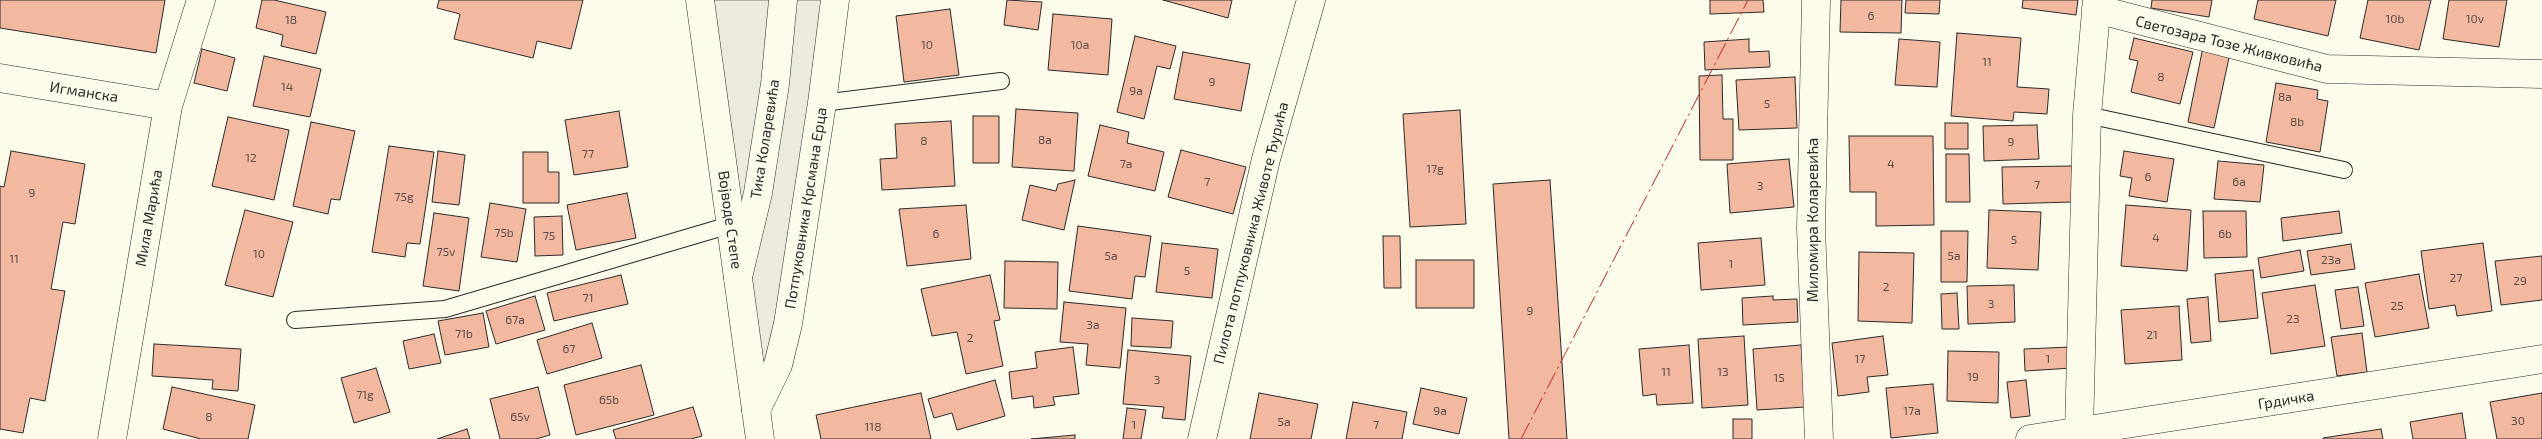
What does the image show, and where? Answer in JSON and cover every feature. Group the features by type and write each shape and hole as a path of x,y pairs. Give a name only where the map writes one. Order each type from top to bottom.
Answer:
{"street":[{"name":"Мила Марића","path":"112,439 168,106 201,0"},
{"name":"Војводе Степе","path":"700,0 760,439"},
{"name":"Тика Коларевића","path":"738,277 758,193 774,84 783,0"},
{"name":"Потпуковника Крсмана Ерца","path":"756,410 778,364 788,324 822,103 835,0"},
{"name":"Пилота потпуковника Животе Ђурића","path":"1202,439 1266,159 1312,0"},
{"name":"Миломира Коларевића","path":"1816,0 1810,228 1819,439"},
{"name":"Светозара Тозе Живковића","path":"2079,432 2087,115 2097,5 2327,69 2542,74"},
{"name":"Игманска","path":"0,78 168,106"},
{"name":"Грдичка","path":"2030,439 2542,359"}],"lane":[{"path":"822,103 1002,81"},
{"path":"2087,115 2344,170"},
{"path":"295,320 445,309 730,226"}],"shaded area":[{"path":"700,0 835,0 822,103 756,410"}],"building":[{"path":"0,0 165,0 156,53 0,28"},
{"path":"262,0 274,0 326,12 316,54 281,46 283,35 256,28"},
{"path":"439,0 583,0 571,49 537,41 533,58 454,39 460,14 437,8"},
{"path":"1007,0 1042,2 1038,30 1004,25"},
{"path":"1163,0 1232,0 1228,18"},
{"path":"1710,0 1763,0 1764,12 1710,14"},
{"path":"1841,0 1902,0 1901,33 1840,32"},
{"path":"1906,0 1940,0 1939,14 1905,13"},
{"path":"2023,0 2078,0 2076,15 2022,8"},
{"path":"2152,0 2212,0 2209,17 2151,8"},
{"path":"2258,0 2336,0 2328,36 2254,19"},
{"path":"2368,0 2431,0 2419,50 2360,38"},
{"path":"2449,0 2507,0 2499,47 2443,39"},
{"path":"950,9 959,75 904,82 896,16"},
{"path":"1053,14 1112,19 1108,75 1048,70"},
{"path":"1957,33 2021,38 2017,87 2049,89 2047,114 2014,112 2013,121 1951,116"},
{"path":"1135,36 1176,46 1170,69 1157,66 1144,119 1117,112"},
{"path":"2134,38 2193,52 2180,104 2131,92 2138,61 2129,59"},
{"path":"1749,39 1749,52 1769,51 1770,67 1705,70 1704,42"},
{"path":"1899,39 1940,42 1937,87 1895,85"},
{"path":"2203,47 2230,53 2214,128 2188,122"},
{"path":"202,49 235,58 227,91 194,83"},
{"path":"1183,52 1250,64 1241,111 1174,99"},
{"path":"264,56 321,69 310,117 253,106"},
{"path":"1722,75 1723,119 1733,119 1733,160 1700,160 1699,76"},
{"path":"1795,77 1797,128 1739,130 1736,80"},
{"path":"2276,83 2318,90 2317,99 2328,101 2320,152 2266,142"},
{"path":"1016,109 1078,113 1074,171 1012,167"},
{"path":"1460,110 1466,224 1410,227 1403,114"},
{"path":"619,111 628,167 574,175 565,120"},
{"path":"973,116 999,116 999,163 973,163"},
{"path":"228,117 289,130 274,200 212,186"},
{"path":"951,121 955,186 882,190 880,159 897,158 895,124"},
{"path":"311,122 355,131 340,200 331,199 328,214 293,206"},
{"path":"1945,123 1968,123 1968,149 1945,149"},
{"path":"1100,125 1129,132 1127,143 1164,152 1155,191 1088,176"},
{"path":"2037,125 2039,159 1984,161 1983,126"},
{"path":"1849,136 1933,136 1934,225 1876,226 1876,192 1850,192"},
{"path":"389,146 434,152 420,244 407,243 405,257 372,252"},
{"path":"1181,150 1246,167 1233,214 1168,197"},
{"path":"11,151 85,164 75,224 63,222 51,289 65,291 45,401 30,398 23,433 0,429 0,186 4,187"},
{"path":"438,151 465,155 459,205 432,202"},
{"path":"2124,151 2174,159 2167,202 2129,196 2132,178 2120,176"},
{"path":"523,152 548,152 548,172 559,172 559,203 523,203"},
{"path":"1946,154 1969,154 1970,202 1946,202"},
{"path":"1789,159 1794,207 1730,213 1727,164"},
{"path":"2218,161 2264,165 2260,202 2214,199"},
{"path":"2072,166 2072,202 2003,204 2002,167"},
{"path":"1075,180 1064,230 1022,220 1030,185 1056,191 1058,184"},
{"path":"1550,180 1567,439 1509,439 1493,184"},
{"path":"627,193 636,238 576,250 567,205"},
{"path":"490,203 526,209 517,262 481,257"},
{"path":"966,205 971,259 907,266 899,209"},
{"path":"2126,205 2191,210 2187,271 2121,266"},
{"path":"245,210 293,222 273,297 225,285"},
{"path":"1989,210 2041,212 2038,270 1987,268"},
{"path":"2203,211 2246,211 2247,257 2204,258"},
{"path":"2339,211 2342,233 2283,241 2281,218"},
{"path":"434,213 469,218 459,291 423,286"},
{"path":"562,216 563,255 535,256 534,217"},
{"path":"1078,226 1151,236 1145,277 1135,276 1132,299 1069,291"},
{"path":"1941,231 1968,231 1967,282 1941,282"},
{"path":"1383,236 1400,236 1401,288 1384,288"},
{"path":"1761,238 1765,285 1701,290 1698,243"},
{"path":"1162,243 1218,249 1212,298 1156,292"},
{"path":"2483,243 2492,311 2457,316 2455,305 2429,309 2421,251"},
{"path":"2351,244 2355,269 2311,275 2307,251"},
{"path":"2300,250 2304,271 2261,278 2258,258"},
{"path":"1859,252 1914,253 1912,323 1858,321"},
{"path":"2542,256 2542,300 2501,305 2495,261"},
{"path":"1416,260 1474,260 1474,308 1416,308"},
{"path":"1005,261 1058,262 1057,309 1004,308"},
{"path":"2253,270 2258,318 2219,322 2215,274"},
{"path":"2419,274 2429,328 2375,337 2365,283"},
{"path":"621,275 628,304 554,321 547,293"},
{"path":"990,275 1000,320 994,321 1003,366 966,374 957,332 932,336 921,289"},
{"path":"2014,285 2015,322 1968,324 1967,286"},
{"path":"2315,285 2325,346 2271,354 2262,293"},
{"path":"2358,287 2364,326 2341,329 2335,290"},
{"path":"1957,293 1959,329 1942,329 1941,294"},
{"path":"535,296 545,330 496,344 486,311"},
{"path":"1773,296 1773,300 1797,299 1798,322 1743,325 1742,298"},
{"path":"2208,297 2211,341 2191,343 2187,299"},
{"path":"1064,302 1126,308 1120,368 1086,365 1088,344 1060,342"},
{"path":"2179,306 2182,360 2125,364 2121,310"},
{"path":"483,313 489,347 445,355 438,321"},
{"path":"1132,318 1173,321 1171,348 1131,346"},
{"path":"592,323 602,358 547,374 537,340"},
{"path":"2362,333 2367,372 2337,376 2331,337"},
{"path":"434,334 441,363 409,369 403,341"},
{"path":"1744,336 1748,405 1702,408 1698,339"},
{"path":"1883,336 1888,375 1867,377 1869,392 1838,396 1832,343"},
{"path":"154,344 241,349 238,391 212,389 213,380 152,376"},
{"path":"1689,345 1693,403 1657,405 1656,394 1643,396 1639,349"},
{"path":"1801,345 1806,407 1757,410 1753,349"},
{"path":"1073,347 1079,394 1053,397 1055,405 1034,408 1033,396 1012,399 1009,372 1037,368 1035,352"},
{"path":"2071,347 2072,368 2025,371 2024,349"},
{"path":"1128,350 1191,356 1185,420 1162,418 1164,407 1123,404"},
{"path":"1948,351 1999,352 1998,403 1947,401"},
{"path":"641,365 654,415 576,435 564,385"},
{"path":"376,368 390,412 354,423 341,378"},
{"path":"995,380 1005,416 957,430 952,413 934,418 928,399"},
{"path":"2026,380 2030,416 2011,418 2007,382"},
{"path":"1933,384 1938,433 1891,438 1886,388"},
{"path":"172,387 255,405 248,439 201,439 163,429"},
{"path":"538,387 550,435 536,439 500,439 490,399"},
{"path":"1421,388 1467,398 1459,434 1413,424"},
{"path":"921,393 931,439 821,439 816,415"},
{"path":"1259,393 1318,404 1311,439 1250,439"},
{"path":"2542,393 2542,439 2497,439 2490,402"},
{"path":"1353,402 1407,412 1402,439 1346,439"},
{"path":"693,407 702,436 691,439 616,439 613,430"},
{"path":"1127,408 1146,410 1141,439 1123,439"},
{"path":"2462,413 2466,439 2413,439 2410,422"},
{"path":"1733,419 1752,419 1752,439 1733,439"},
{"path":"467,429 470,439 437,439"},
{"path":"2381,429 2383,439 2323,439 2323,438"},
{"path":"1075,435 1075,439 1031,439"}],"power":[{"path":"1521,439 1748,0"}]}
